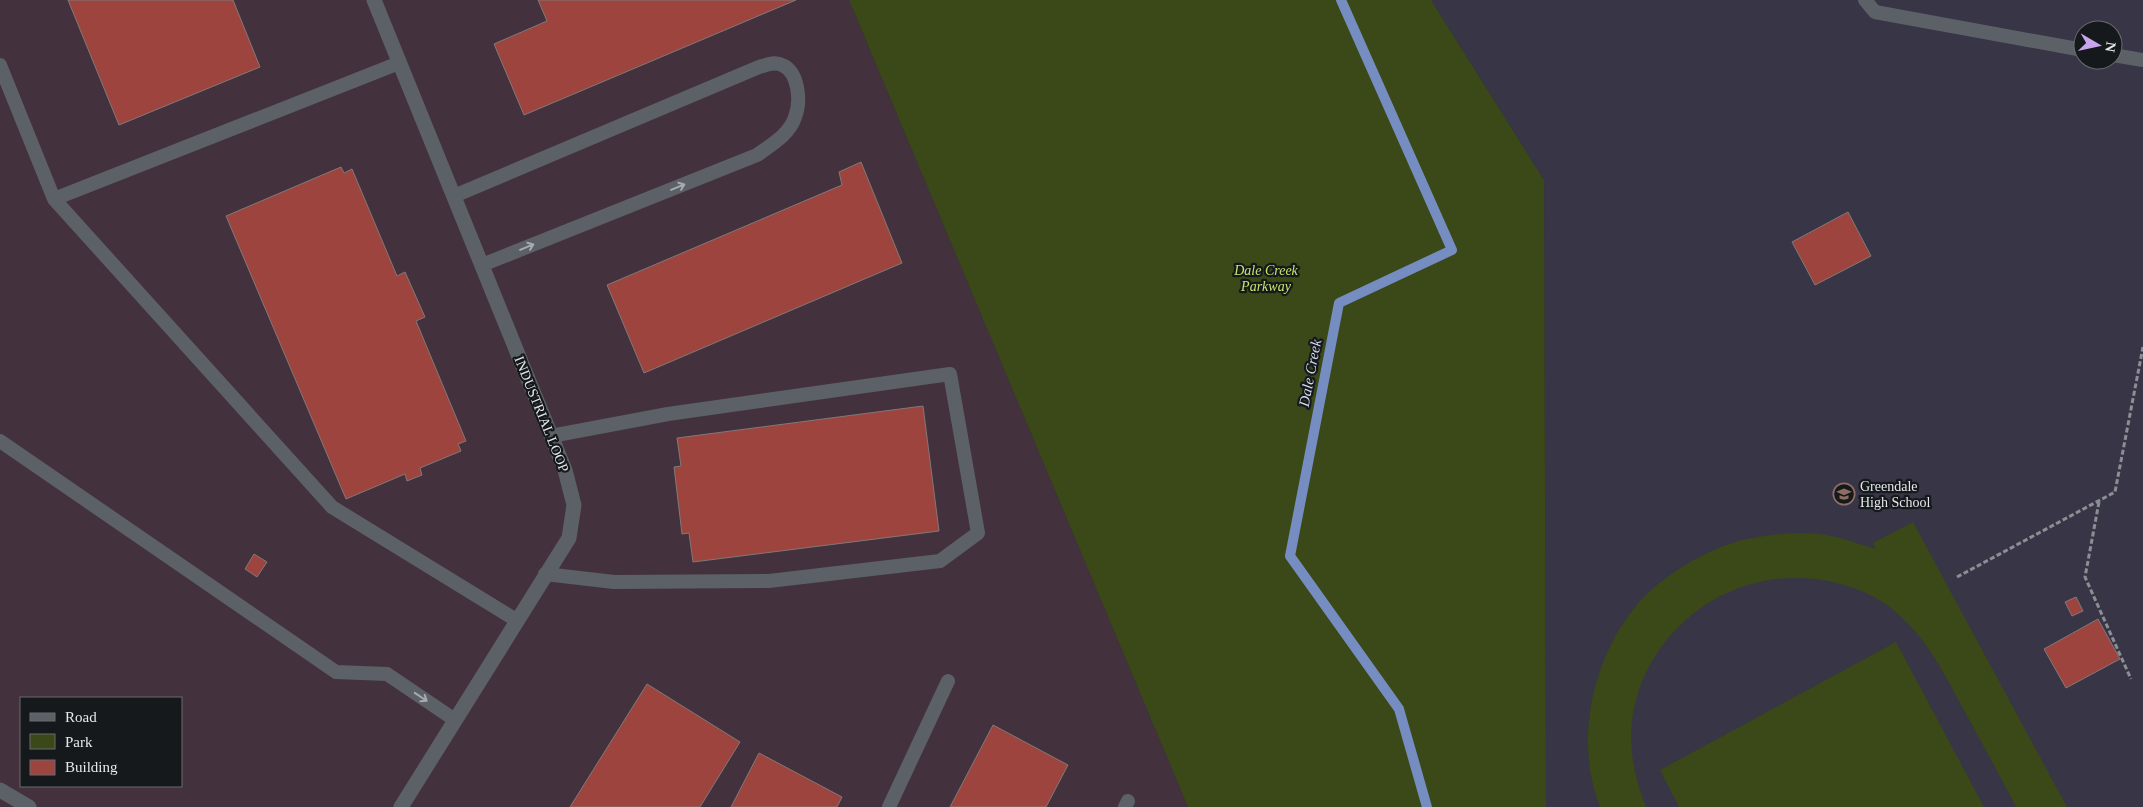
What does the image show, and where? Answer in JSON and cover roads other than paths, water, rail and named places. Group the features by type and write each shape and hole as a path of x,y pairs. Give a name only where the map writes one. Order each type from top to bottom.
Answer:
{"street":[{"name":"INDUSTRIAL LOOP","path":"374,0 565,470 574,505 569,538 516,620 401,807"},
{"path":"0,790 29,807"}],"lane":[{"path":"1865,0 1875,12 2073,48"},
{"path":"2123,57 2143,60"},
{"path":"54,199 399,63"},
{"path":"454,196 759,67 773,63 782,65 790,71 796,82 798,98 795,118 785,134 757,155 482,265"},
{"path":"0,65 54,199 332,507 516,620"},
{"path":"545,574 614,582 769,581 940,561 978,533 950,374 668,414 551,436"},
{"path":"0,442 336,672 387,674 455,720"},
{"path":"889,807 948,681"}],"waterway":[{"name":"Dale Creek","path":"1341,0 1452,250 1339,303 1290,556 1399,709 1427,807"}],"place":[{"name":"Greendale High School","path":"1844,494"}],"park label":[{"name":"Dale Creek Parkway","path":"1266,278"}]}
